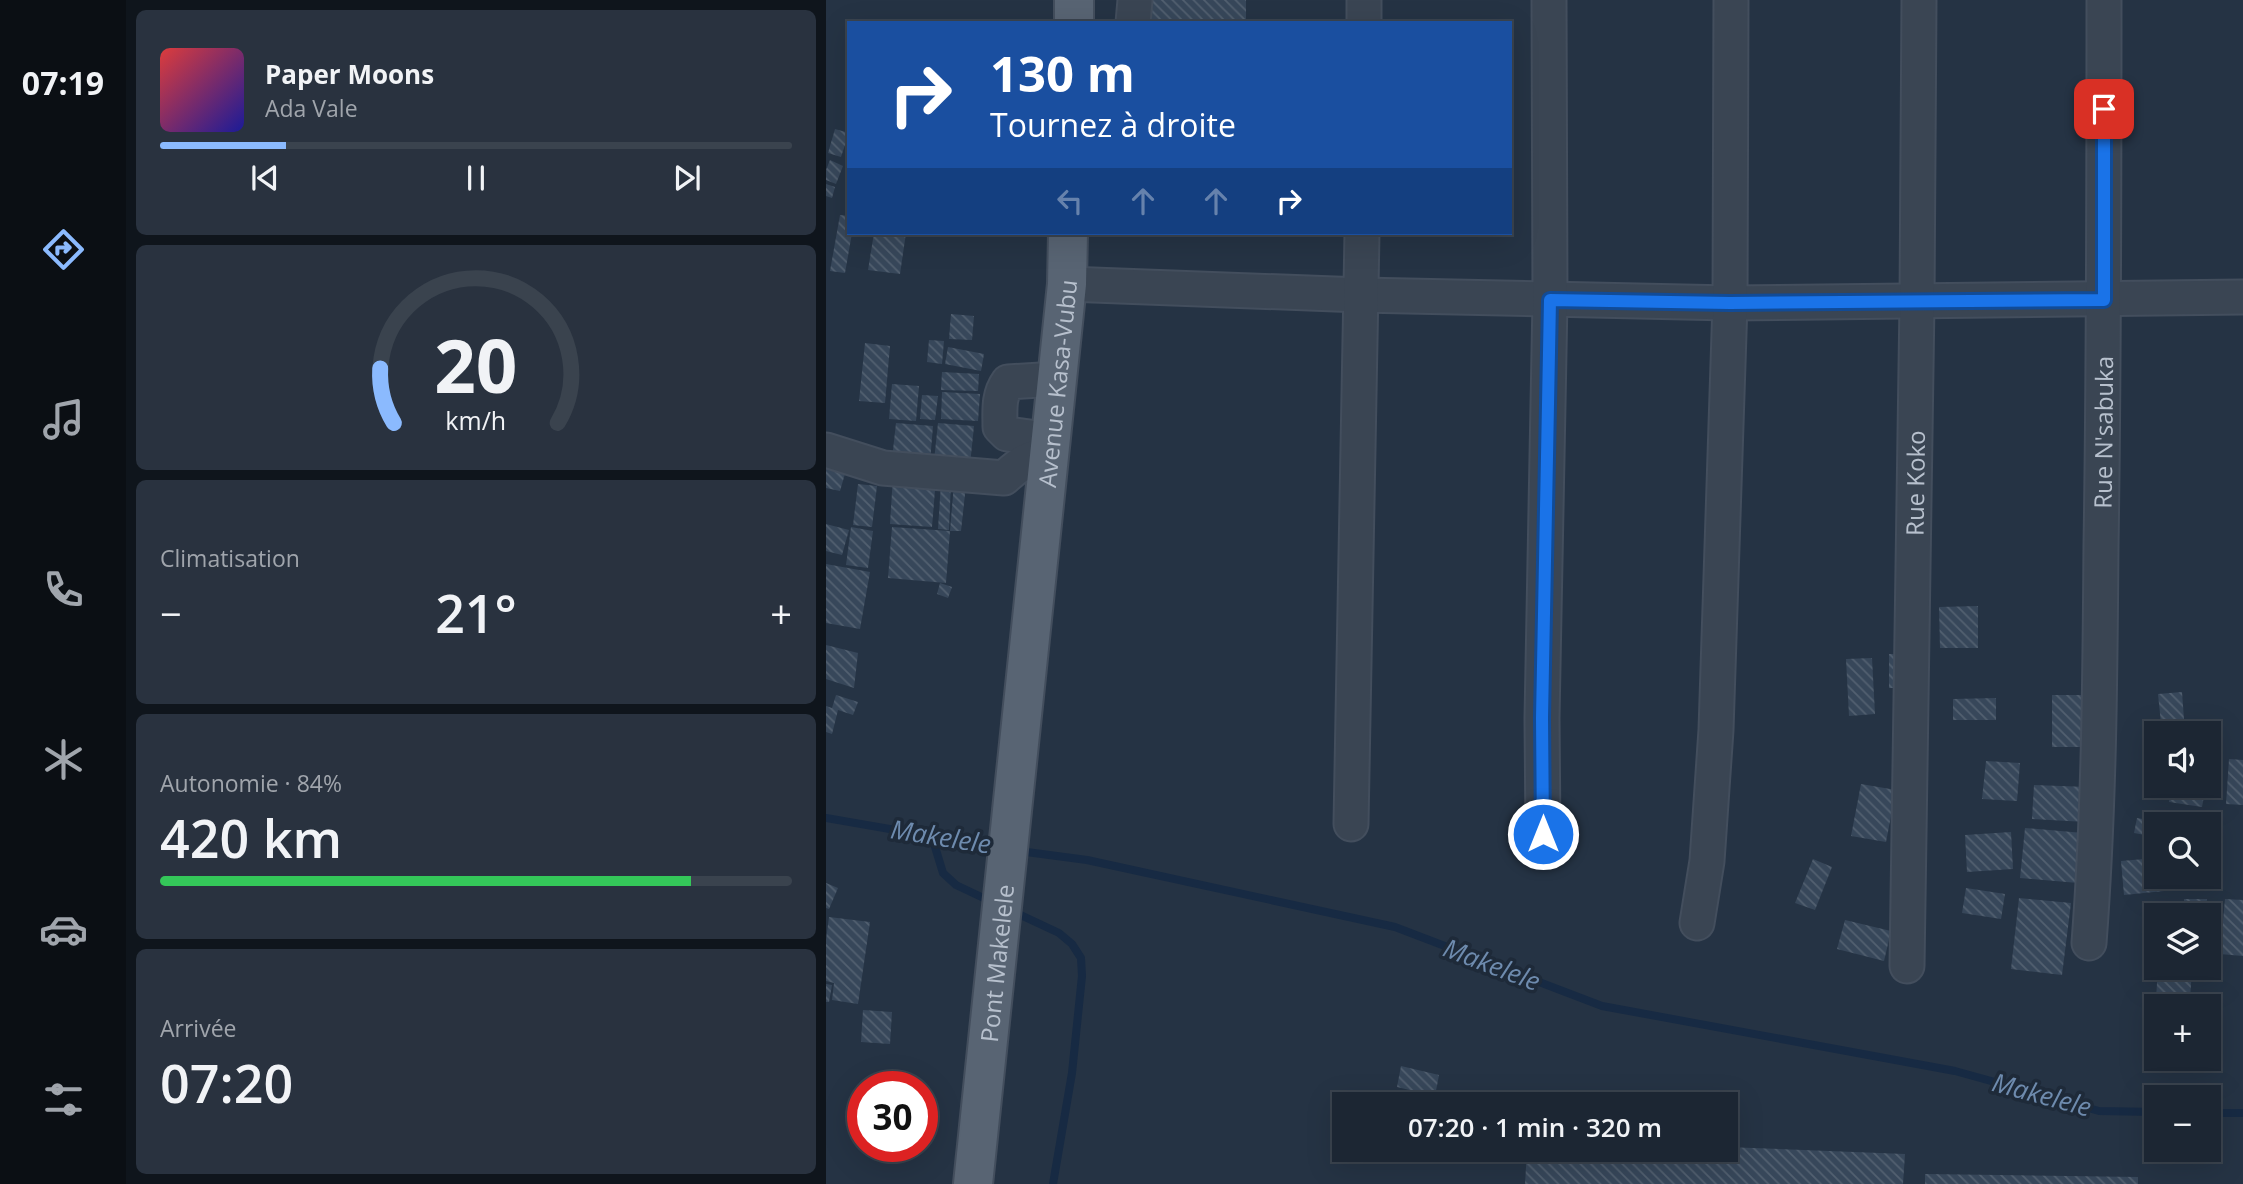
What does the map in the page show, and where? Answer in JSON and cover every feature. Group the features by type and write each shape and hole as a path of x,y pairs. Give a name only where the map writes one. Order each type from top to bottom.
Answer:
{"main road":[{"path":"1074,0 1074,21"},
{"name":"Avenue Kasa-Vubu","path":"1041,532 1067,284 1068,235"},
{"name":"Pont Makelele","path":"973,1184 1041,532"}],"street":[{"path":"1133,21 1135,0"},
{"path":"1364,0 1364,21"},
{"path":"1543,834 1542,718 1550,300 1549,0"},
{"path":"1697,923 1707,861 1716,730 1730,303 1731,0"},
{"name":"Rue Koko","path":"1907,966 1919,0"},
{"name":"Rue N'sabuka","path":"2089,943 2095,864 2104,300 2104,0"},
{"path":"1350,824 1362,235"},
{"path":"1067,284 1362,295 1730,303 2243,297"},
{"path":"1050,447 1007,435 1000,427 1000,400 1008,382 1057,379"},
{"path":"826,450 883,468 1004,478 1022,461 1037,456 1050,447"}],"building":[{"path":"1145,0 1246,0 1246,21 1145,21"},
{"path":"835,129 847,132 841,157 828,153"},
{"path":"830,160 843,166 836,184 826,180"},
{"path":"826,184 835,187 832,198 826,196"},
{"path":"840,215 847,216 847,235 852,235 845,273 830,271"},
{"path":"874,235 906,235 900,274 868,270"},
{"path":"951,314 974,316 972,340 949,339"},
{"path":"929,340 944,341 942,364 927,362"},
{"path":"865,343 890,346 885,403 859,401"},
{"path":"948,347 984,354 981,371 945,364"},
{"path":"942,372 979,374 978,391 941,390"},
{"path":"892,384 919,386 916,421 889,419"},
{"path":"942,392 980,394 978,421 941,419"},
{"path":"922,395 938,396 935,420 920,419"},
{"path":"896,423 933,426 930,462 892,459"},
{"path":"938,423 974,426 970,465 934,461"},
{"path":"826,454 849,460 840,491 826,488"},
{"path":"893,476 936,478 932,527 890,524"},
{"path":"941,483 951,483 949,530 938,529"},
{"path":"858,484 877,486 872,527 853,525"},
{"path":"954,484 966,485 961,531 950,531"},
{"path":"826,524 849,530 842,555 826,551"},
{"path":"851,527 873,531 868,568 846,565"},
{"path":"892,527 950,531 946,583 888,578"},
{"path":"826,564 870,572 860,629 826,623"},
{"path":"940,583 952,587 948,598 937,594"},
{"path":"1978,606 1978,648 1940,648 1939,607"},
{"path":"826,645 858,653 854,688 826,679"},
{"path":"1889,654 1904,654 1904,688 1889,688"},
{"path":"1872,658 1875,714 1849,716 1846,659"},
{"path":"2182,692 2184,721 2161,721 2158,694"},
{"path":"836,695 858,702 853,715 838,710 832,734 826,732 826,706 832,708"},
{"path":"2052,695 2088,695 2088,747 2052,747"},
{"path":"1996,698 1996,720 1953,720 1953,699"},
{"path":"2229,759 2243,760 2243,805 2226,804"},
{"path":"1986,761 2020,763 2017,801 1982,799"},
{"path":"1861,784 1896,790 1886,842 1851,836"},
{"path":"2034,785 2088,787 2086,822 2032,819"},
{"path":"2170,798 2204,798 2202,807 2169,802"},
{"path":"2137,818 2144,819 2144,835 2134,833"},
{"path":"2025,828 2083,833 2078,883 2020,878"},
{"path":"2011,832 2013,869 1967,872 1965,835"},
{"path":"1813,859 1832,867 1815,910 1795,903"},
{"path":"2144,859 2144,889 2164,891 2124,895 2121,861"},
{"path":"826,883 838,888 829,909 826,908"},
{"path":"1966,888 2005,894 2001,919 1962,913"},
{"path":"2019,898 2071,903 2062,975 2011,969"},
{"path":"2184,899 2207,899 2207,903 2184,903"},
{"path":"2225,899 2243,900 2243,956 2221,954"},
{"path":"829,917 870,922 858,1004 832,1000 834,983 826,981"},
{"path":"1845,920 1891,931 1884,961 1837,949"},
{"path":"2157,980 2191,980 2190,994 2156,994"},
{"path":"826,984 832,985 829,1002 826,1002"},
{"path":"863,1010 892,1012 890,1044 861,1042"},
{"path":"1401,1066 1439,1075 1436,1092 1418,1092 1397,1087"},
{"path":"1738,1147 1905,1154 1903,1184 1525,1184 1526,1162 1738,1162"},
{"path":"1925,1174 2138,1177 2138,1184 1925,1184"}],"waterway":[{"name":"Makelele","path":"826,818 999,848"},
{"path":"932,837 943,873 956,885 992,902"},
{"name":"Makelele","path":"1019,851 1087,860 1395,927 1602,1006 1955,1071 2099,1111 2144,1112"},
{"path":"1014,912 1059,933 1072,944 1081,958 1082,976 1072,1073 1053,1184"},
{"name":"Makelele","path":"2221,1113 2243,1113"}],"route":[{"path":"1543,834 1542,718 1550,300 1730,303 2104,300 2104,109"}]}
